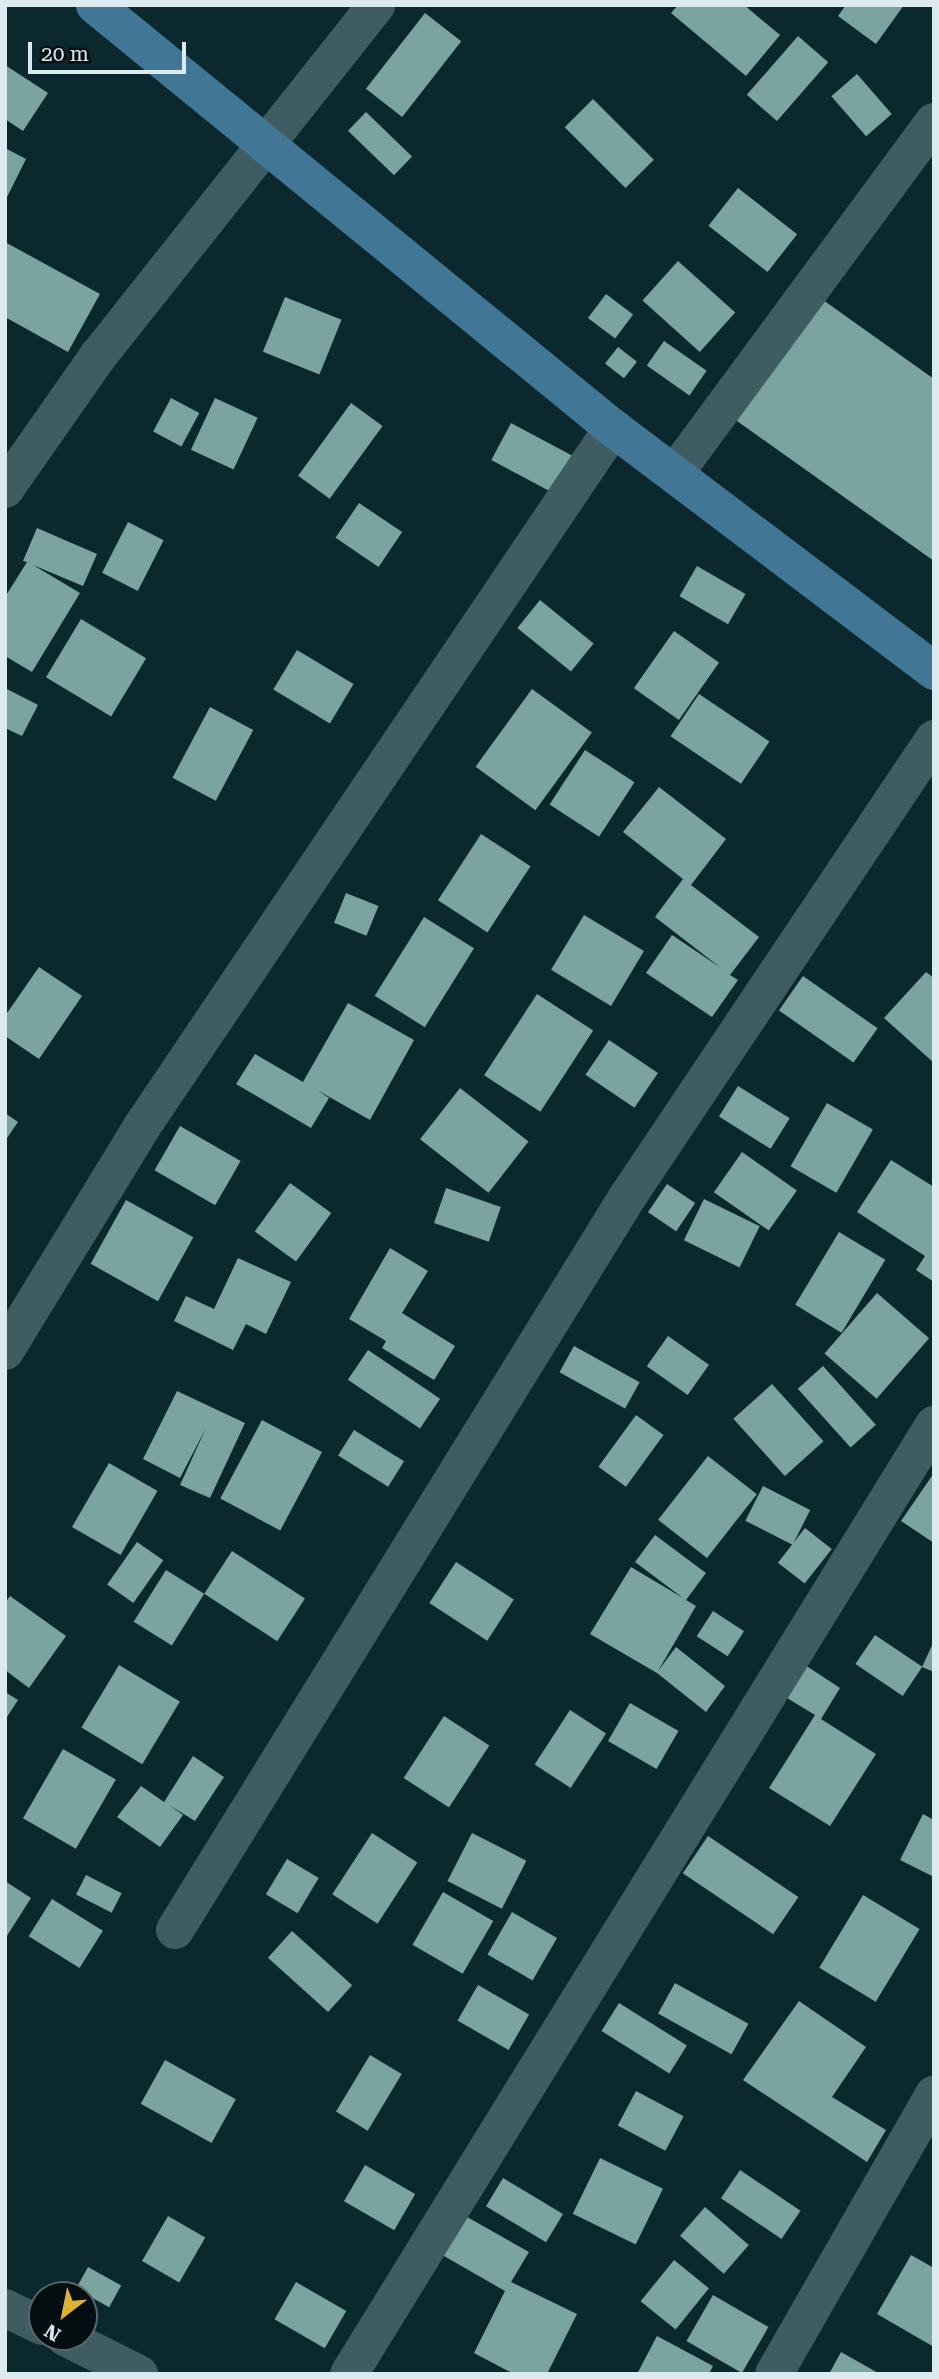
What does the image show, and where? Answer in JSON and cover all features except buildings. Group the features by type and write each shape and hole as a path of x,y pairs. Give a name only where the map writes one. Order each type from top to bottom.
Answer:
{"main road":[{"path":"95,5 614,429 676,473 934,671"}],"street":[{"path":"5,489 99,355 376,5"},
{"path":"676,473 934,122"},
{"path":"5,1350 143,1125 614,429"},
{"path":"175,1930 628,1196 934,739"},
{"path":"349,2374 934,1425"},
{"path":"774,2374 934,2095"},
{"path":"5,2308 28,2319"},
{"path":"93,2351 139,2374"}]}
